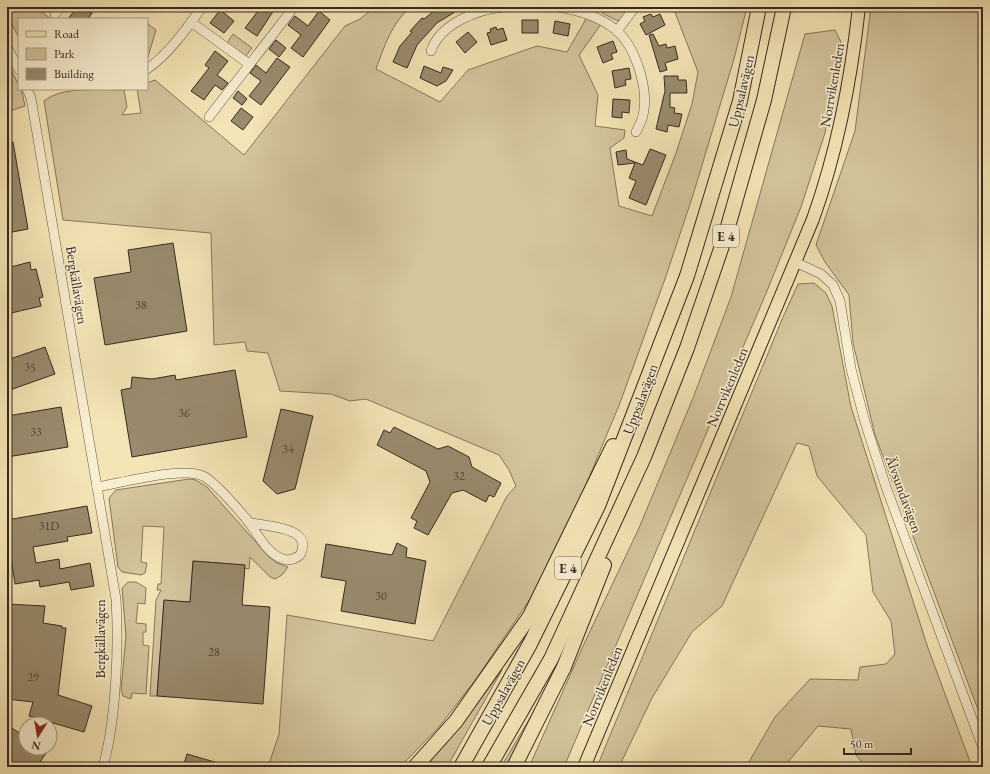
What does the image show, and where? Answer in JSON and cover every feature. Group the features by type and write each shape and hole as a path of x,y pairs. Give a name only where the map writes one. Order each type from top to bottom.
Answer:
{"highway":[{"name":"Uppsalavägen","path":"461,767 530,644 598,506 687,276 740,101 759,7"},
{"name":"Uppsalavägen","path":"489,767 551,659 644,457 687,348 725,237 764,100 784,7"},
{"path":"415,767 456,721 530,616 655,360"},
{"path":"514,767 564,667 644,457"}],"main road":[{"name":"Norrvikenleden","path":"584,767 795,262 829,175 838,140 848,85 859,7"}],"street":[{"path":"148,68 156,63 202,7"},
{"path":"209,116 294,7"},
{"path":"431,51 436,38 447,28 477,13 502,7"},
{"path":"557,7 588,14 617,30 628,45 635,60 643,87 643,116 636,132"},
{"path":"617,30 635,7"},
{"path":"191,22 249,64"},
{"path":"7,47 18,68"},
{"name":"Bergkällavägen","path":"27,90 31,98 49,199 113,582 117,624 112,706 103,767"},
{"name":"Älvsundavägen","path":"795,262 821,274 832,285 840,301 851,369 865,422 886,487 983,748"},
{"path":"97,487 176,473 196,473 205,476 216,485 248,522 256,535 278,557 289,560 300,555 303,545 302,540 297,533 248,522"}],"green space":[{"path":"7,7 35,7 50,18 18,18 18,36 7,15"},
{"path":"375,7 411,7 404,13 389,35 376,69 440,102 468,70 537,46 567,52 587,17 602,23 579,55 598,95 595,126 625,130 624,138 610,148 619,206 652,216 676,153 692,104 698,72 673,7 747,7 734,59 693,195 665,279 620,403 575,511 532,596 476,679 439,727 400,767 268,767 279,734 287,615 433,641 507,496 516,486 509,470 499,455 366,399 350,401 331,394 280,391 268,353 247,351 245,342 214,345 211,233 63,220 44,101 52,96 71,91 124,90 127,107 122,115 141,113 137,90 148,90 148,83 155,80 244,155 345,26 360,19"},
{"path":"605,7 630,7 618,21 602,13"},
{"path":"871,7 983,7 983,723 875,435 853,343 849,295 825,262 816,245 855,131"},
{"path":"148,24 156,30 148,57"},
{"path":"835,30 841,42 825,133 801,207 767,291 564,767 529,767 584,644 639,528 693,398 731,297 805,34"},
{"path":"233,34 252,48 245,57 227,43"},
{"path":"7,61 18,84 18,90 21,90 22,92 25,106 7,112"},
{"path":"814,283 826,293 832,306 851,407 928,648 972,767 866,767 856,755 851,729 818,726 788,762 787,767 746,767 775,717 810,679 858,680 860,667 886,664 895,654 891,621 873,592 866,535 817,476 809,446 797,443 722,606 692,632 652,698 619,767 597,767 783,317 798,284"},
{"path":"189,479 196,480 207,487 269,557 277,563 288,567 282,575 275,579 270,577 250,557 249,569 244,568 244,565 193,561 190,602 164,601 157,696 150,696 156,600 161,590 157,590 158,584 161,584 164,527 143,526 141,562 147,563 145,573 141,575 122,572 118,567 109,498 116,490"},
{"path":"128,582 136,582 146,588 145,604 138,603 136,623 146,624 146,632 143,632 143,645 149,646 146,694 132,693 131,699 123,696 121,690 126,636 122,588"},
{"path":"502,670 447,767 423,767 462,724"},
{"path":"544,694 508,767 501,767"}],"building":[{"path":"77,7 84,7 92,13 89,18 69,18"},
{"path":"261,7 276,7 257,36 245,28"},
{"path":"439,7 463,7 437,23 417,45 407,68 393,62 400,46 412,32 410,31 422,18 424,19"},
{"path":"220,10 234,21 224,33 210,23"},
{"path":"319,11 330,20 303,57 291,48 301,35 288,25 295,16 308,26"},
{"path":"651,14 653,17 660,14 665,25 646,35 640,24 645,21 643,17"},
{"path":"522,20 538,20 538,33 522,33"},
{"path":"555,21 570,24 568,36 553,33"},
{"path":"496,27 497,30 503,28 507,40 491,45 487,33 491,32 490,29"},
{"path":"468,32 477,42 465,53 456,42"},
{"path":"653,34 659,46 666,44 667,48 675,46 678,59 665,63 667,70 660,72 649,35"},
{"path":"276,40 286,48 279,57 269,49"},
{"path":"613,41 617,52 611,54 613,59 603,63 597,47"},
{"path":"215,51 228,61 217,75 228,83 222,90 215,85 204,100 191,91 209,68 205,65"},
{"path":"277,58 290,67 261,105 249,96 261,81 250,73 256,65 266,73"},
{"path":"424,66 441,73 443,67 453,70 446,81 437,86 420,78"},
{"path":"629,68 631,79 625,80 626,85 615,88 612,71"},
{"path":"664,76 678,76 678,80 686,80 687,93 670,93 670,107 675,108 674,113 682,114 679,127 668,125 667,132 656,129 665,91"},
{"path":"238,91 247,99 242,105 233,98"},
{"path":"613,99 630,100 629,113 622,112 622,118 612,117"},
{"path":"241,108 253,117 243,130 231,121"},
{"path":"13,142 28,229 7,233 7,145"},
{"path":"650,149 666,155 646,205 629,198 636,181 629,178 635,163 618,165 616,152 626,150 627,159 643,165"},
{"path":"173,243 187,331 105,345 94,278 131,272 128,250"},
{"path":"30,262 31,270 36,269 43,297 39,298 41,306 7,314 7,268"},
{"path":"45,347 55,374 7,391 7,360"},
{"path":"235,370 247,437 132,457 121,390 131,388 132,377 152,379 175,375 176,380"},
{"path":"61,407 68,447 7,457 7,416"},
{"path":"281,409 313,416 295,489 277,494 263,481"},
{"path":"394,427 438,449 448,446 469,457 472,467 501,483 494,497 489,495 486,502 463,490 452,493 428,535 414,528 417,521 411,518 430,482 426,471 377,445 384,430 390,433"},
{"path":"87,506 92,533 67,537 68,541 33,547 36,563 59,559 60,569 90,563 94,586 71,590 69,582 40,587 39,580 15,584 10,551 7,552 7,520"},
{"path":"397,543 407,548 406,557 426,561 415,624 341,611 346,581 321,577 326,544 392,555"},
{"path":"193,561 245,565 242,605 270,607 263,704 157,696 164,600 190,602"},
{"path":"7,604 45,606 43,623 66,628 58,695 92,706 84,732 58,724 58,716 29,716 33,702 7,699"},
{"path":"7,725 18,732 18,756 44,756 37,767 14,767 7,762"},
{"path":"187,754 225,765 225,767 183,767"}]}
